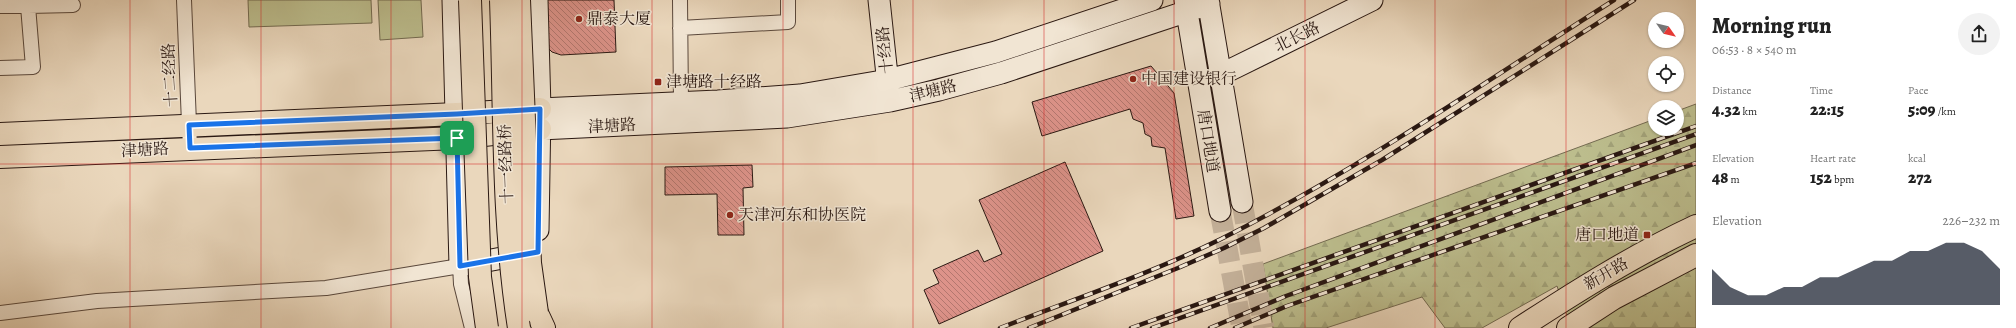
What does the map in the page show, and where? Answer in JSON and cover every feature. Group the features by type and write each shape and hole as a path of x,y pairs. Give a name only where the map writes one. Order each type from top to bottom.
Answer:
{"main road":[{"path":"453,0 460,266 538,252 540,119 537,0"},
{"name":"十一经路桥","path":"470,0 480,277 487,328"},
{"name":"十一经路桥","path":"487,0 495,213 505,328"},
{"name":"十一经路桥","path":"501,0 508,227 511,270 519,328"},
{"path":"519,0 530,263 540,323"},
{"name":"十经路","path":"880,0 890,101"},
{"name":"津塘路","path":"0,157 457,138 540,119 681,102 800,95 888,80 996,52 1152,0"},
{"name":"北长路","path":"1222,74 1372,0"},
{"name":"津塘路","path":"0,134 457,114 540,119 787,117 890,101 939,90 1000,73 1186,6 1208,2"},
{"name":"唐口地道","path":"1208,2 1222,74 1242,202"},
{"name":"唐口地道","path":"1186,6 1220,211"},
{"name":"新开路","path":"1520,328 1587,284 1661,242 1696,226"},
{"name":"新开路","path":"1568,328 1614,298 1696,256"}],"street":[{"name":"十二经路","path":"184,0 190,148"},
{"path":"680,0 681,102"},
{"path":"680,28 788,22 788,0"},
{"path":"0,6 28,3 73,5"},
{"path":"0,68 33,67 28,3"},
{"path":"0,313 97,301 326,288 460,266 461,284 472,328"}],"green space":[{"path":"248,0 371,0 372,23 249,27"},
{"path":"378,0 421,0 423,37 380,40"},
{"path":"1696,104 1696,328 1571,328 1557,286 1482,328 1445,328 1422,297 1326,328 1273,328 1263,264 1648,122 1648,136 1684,136 1684,108"}],"building":[{"name":"鼎泰大厦","path":"542,0 614,0 616,52 561,55 552,52 547,47"},
{"path":"1151,66 1174,93 1194,216 1176,219 1165,148 1152,146 1151,137 1145,134 1143,123 1133,119 1130,109 1042,136 1032,102"},
{"path":"1065,162 1103,251 939,324 924,290 939,283 933,270 978,250 984,262 1002,254 979,200"},
{"name":"天津河东和协医院","path":"752,165 753,187 743,188 744,235 718,235 717,194 665,195 665,167"}],"tunnel":[{"path":"1242,202 1264,328"},
{"path":"1220,211 1242,328"}],"railway":[{"path":"1000,328 1167,264 1221,239 1272,212 1372,155 1614,0"},
{"path":"1029,328 1178,268 1224,248 1264,228 1382,160 1634,0"},
{"path":"1131,328 1696,126"},
{"path":"1152,328 1696,134"},
{"path":"1210,328 1286,296 1696,145"},
{"path":"1235,328 1287,306 1696,163"}],"place":[{"name":"鼎泰大厦","path":"579,19"},
{"name":"中国建设银行","path":"1133,79"},
{"name":"津塘路十经路","path":"658,82"},
{"name":"天津河东和协医院","path":"730,215"},
{"name":"唐口地道","path":"1647,235"}],"route":[{"path":"540,109 538,252 460,266 457,138 190,148 189,125 457,114 540,109"}]}
